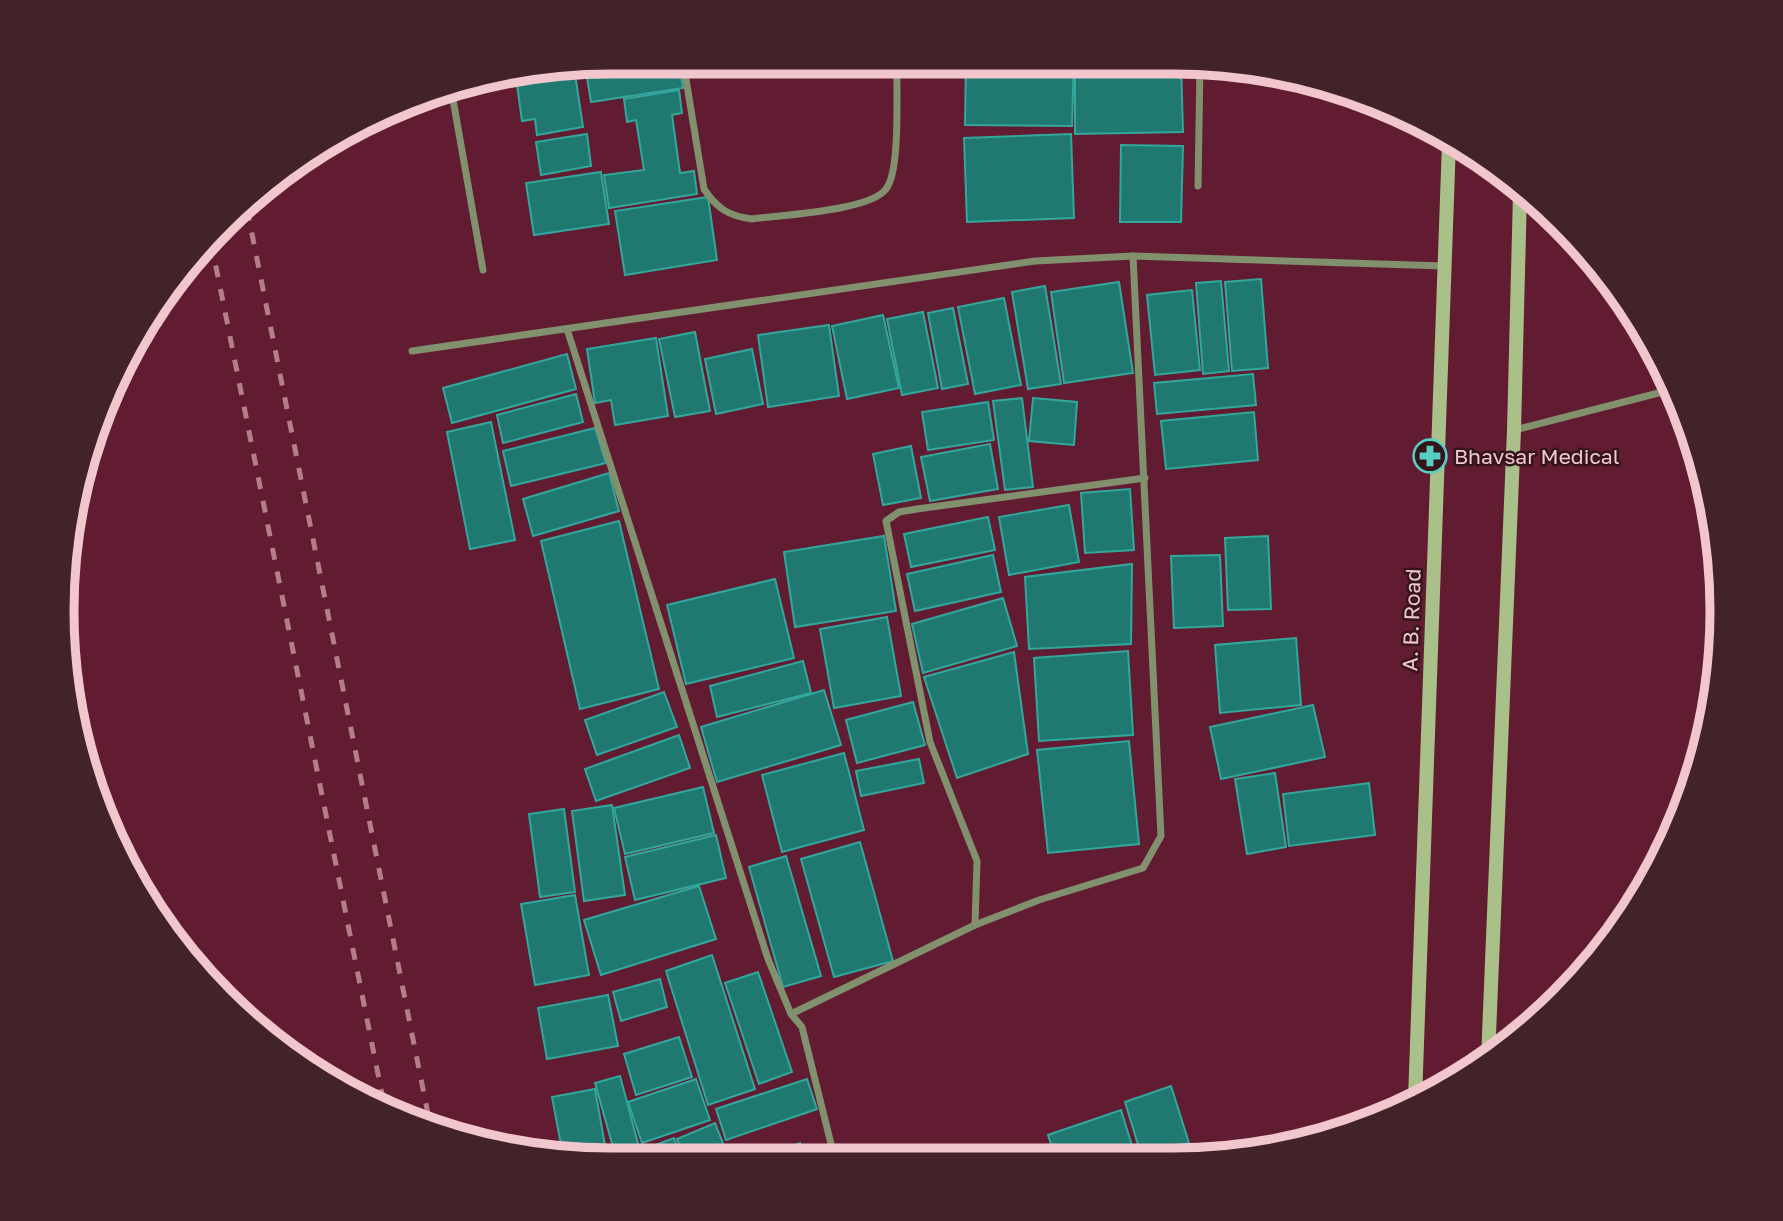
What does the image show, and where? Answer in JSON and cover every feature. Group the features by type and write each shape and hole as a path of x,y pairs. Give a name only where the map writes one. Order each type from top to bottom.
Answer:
{"main road":[{"name":"A. B. Road","path":"1415,1089 1449,150"},
{"path":"1489,1044 1514,430 1520,201"}],"street":[{"path":"685,74 704,189 714,204 732,217 751,219 868,203 886,190 894,172 897,74"},
{"path":"1198,186 1200,75"},
{"path":"453,98 483,270"},
{"path":"791,1014 975,925 1039,900 1143,869 1161,836 1133,256"},
{"path":"412,351 1035,261 1133,256 1445,266"},
{"path":"567,329 768,959 791,1014 802,1027 832,1148"},
{"path":"1514,430 1663,392"},
{"path":"975,925 977,860 930,742 887,521 900,512 917,509 1144,478"}],"building":[{"path":"681,74 683,88 591,102 587,75"},
{"path":"966,74 1074,74 1072,126 965,125"},
{"path":"1075,74 1181,74 1183,132 1075,134"},
{"path":"575,75 583,127 537,135 535,119 522,121 517,82"},
{"path":"679,90 682,113 672,115 680,173 694,171 697,194 609,208 604,175 644,170 636,120 627,122 624,99"},
{"path":"587,134 591,166 541,175 536,142"},
{"path":"1071,134 1074,218 967,222 964,138"},
{"path":"1121,145 1183,146 1181,222 1120,222"},
{"path":"601,172 609,224 534,235 526,183"},
{"path":"708,197 717,260 625,275 615,211"},
{"path":"1261,279 1268,368 1232,371 1225,282"},
{"path":"1221,281 1229,371 1203,374 1196,283"},
{"path":"1119,282 1133,373 1064,383 1051,292"},
{"path":"1045,286 1061,384 1028,389 1012,292"},
{"path":"1192,290 1200,370 1155,375 1147,295"},
{"path":"1004,298 1021,385 975,394 958,307"},
{"path":"953,308 968,384 942,389 928,313"},
{"path":"923,312 938,388 902,395 887,319"},
{"path":"883,315 899,388 847,399 832,326"},
{"path":"829,325 839,396 768,407 758,335"},
{"path":"695,332 710,411 675,417 659,339"},
{"path":"656,338 668,416 615,425 611,400 595,403 587,349"},
{"path":"752,349 763,404 716,414 705,359"},
{"path":"567,354 576,389 452,423 443,388"},
{"path":"1253,374 1256,405 1157,414 1154,383"},
{"path":"576,394 583,422 503,443 497,415"},
{"path":"1022,398 1033,487 1005,490 993,401"},
{"path":"1033,398 1077,402 1074,445 1029,441"},
{"path":"988,402 994,440 928,450 922,412"},
{"path":"1254,412 1258,460 1166,469 1161,421"},
{"path":"491,422 515,540 470,549 447,432"},
{"path":"595,428 606,463 511,486 503,451"},
{"path":"990,444 998,489 930,501 921,457"},
{"path":"911,446 921,498 883,505 873,454"},
{"path":"609,473 619,511 533,536 523,499"},
{"path":"1130,489 1134,550 1085,553 1081,493"},
{"path":"1069,505 1079,562 1009,575 999,517"},
{"path":"988,517 995,550 911,567 904,534"},
{"path":"619,521 659,689 580,709 541,541"},
{"path":"884,536 896,611 795,627 784,552"},
{"path":"1268,536 1271,609 1228,610 1225,538"},
{"path":"993,555 1001,592 915,611 907,574"},
{"path":"1220,555 1223,626 1174,628 1171,556"},
{"path":"1132,564 1131,644 1029,649 1025,577"},
{"path":"775,579 794,658 686,684 667,605"},
{"path":"1003,598 1017,646 923,673 912,624"},
{"path":"887,617 901,696 834,708 820,629"},
{"path":"1296,638 1301,705 1220,713 1215,645"},
{"path":"1128,651 1133,735 1039,741 1034,658"},
{"path":"1014,652 1028,754 957,778 924,677"},
{"path":"803,661 811,693 717,717 710,686"},
{"path":"824,690 841,745 717,782 701,727"},
{"path":"664,692 677,727 597,755 585,720"},
{"path":"913,702 925,745 857,763 846,720"},
{"path":"1313,705 1325,757 1221,779 1210,727"},
{"path":"679,735 690,768 596,801 585,769"},
{"path":"1129,741 1139,844 1048,853 1037,750"},
{"path":"844,753 864,830 782,852 762,775"},
{"path":"919,759 924,783 861,796 856,771"},
{"path":"1275,773 1286,847 1247,854 1235,779"},
{"path":"1369,783 1375,835 1289,846 1283,794"},
{"path":"703,787 714,833 625,854 614,808"},
{"path":"612,805 625,895 584,901 572,811"},
{"path":"564,809 575,892 540,897 529,814"},
{"path":"716,835 726,878 635,900 625,857"},
{"path":"860,842 893,961 834,977 801,859"},
{"path":"786,856 821,976 783,987 749,867"},
{"path":"699,886 716,939 601,975 584,920"},
{"path":"575,895 589,975 535,985 521,904"},
{"path":"712,955 755,1089 708,1105 666,971"},
{"path":"758,972 792,1072 759,1084 725,983"},
{"path":"660,979 667,1007 621,1021 613,992"},
{"path":"608,995 618,1046 547,1059 538,1008"},
{"path":"679,1037 692,1077 636,1095 624,1054"},
{"path":"620,1076 639,1147 613,1148 595,1083"},
{"path":"696,1079 710,1120 642,1143 628,1102"},
{"path":"807,1079 817,1109 726,1140 716,1109"},
{"path":"1171,1086 1189,1143 1174,1148 1139,1148 1125,1102"},
{"path":"595,1089 605,1148 561,1145 552,1097"},
{"path":"1121,1110 1133,1148 1052,1148 1048,1135"},
{"path":"715,1123 724,1146 681,1148 677,1139"},
{"path":"674,1138 678,1148 648,1148"},
{"path":"800,1143 802,1148 787,1148"}],"railway":[{"path":"248,215 428,1115"},
{"path":"213,250 382,1096"}],"place":[{"name":"Bhavsar Medical","path":"1430,456"}]}
